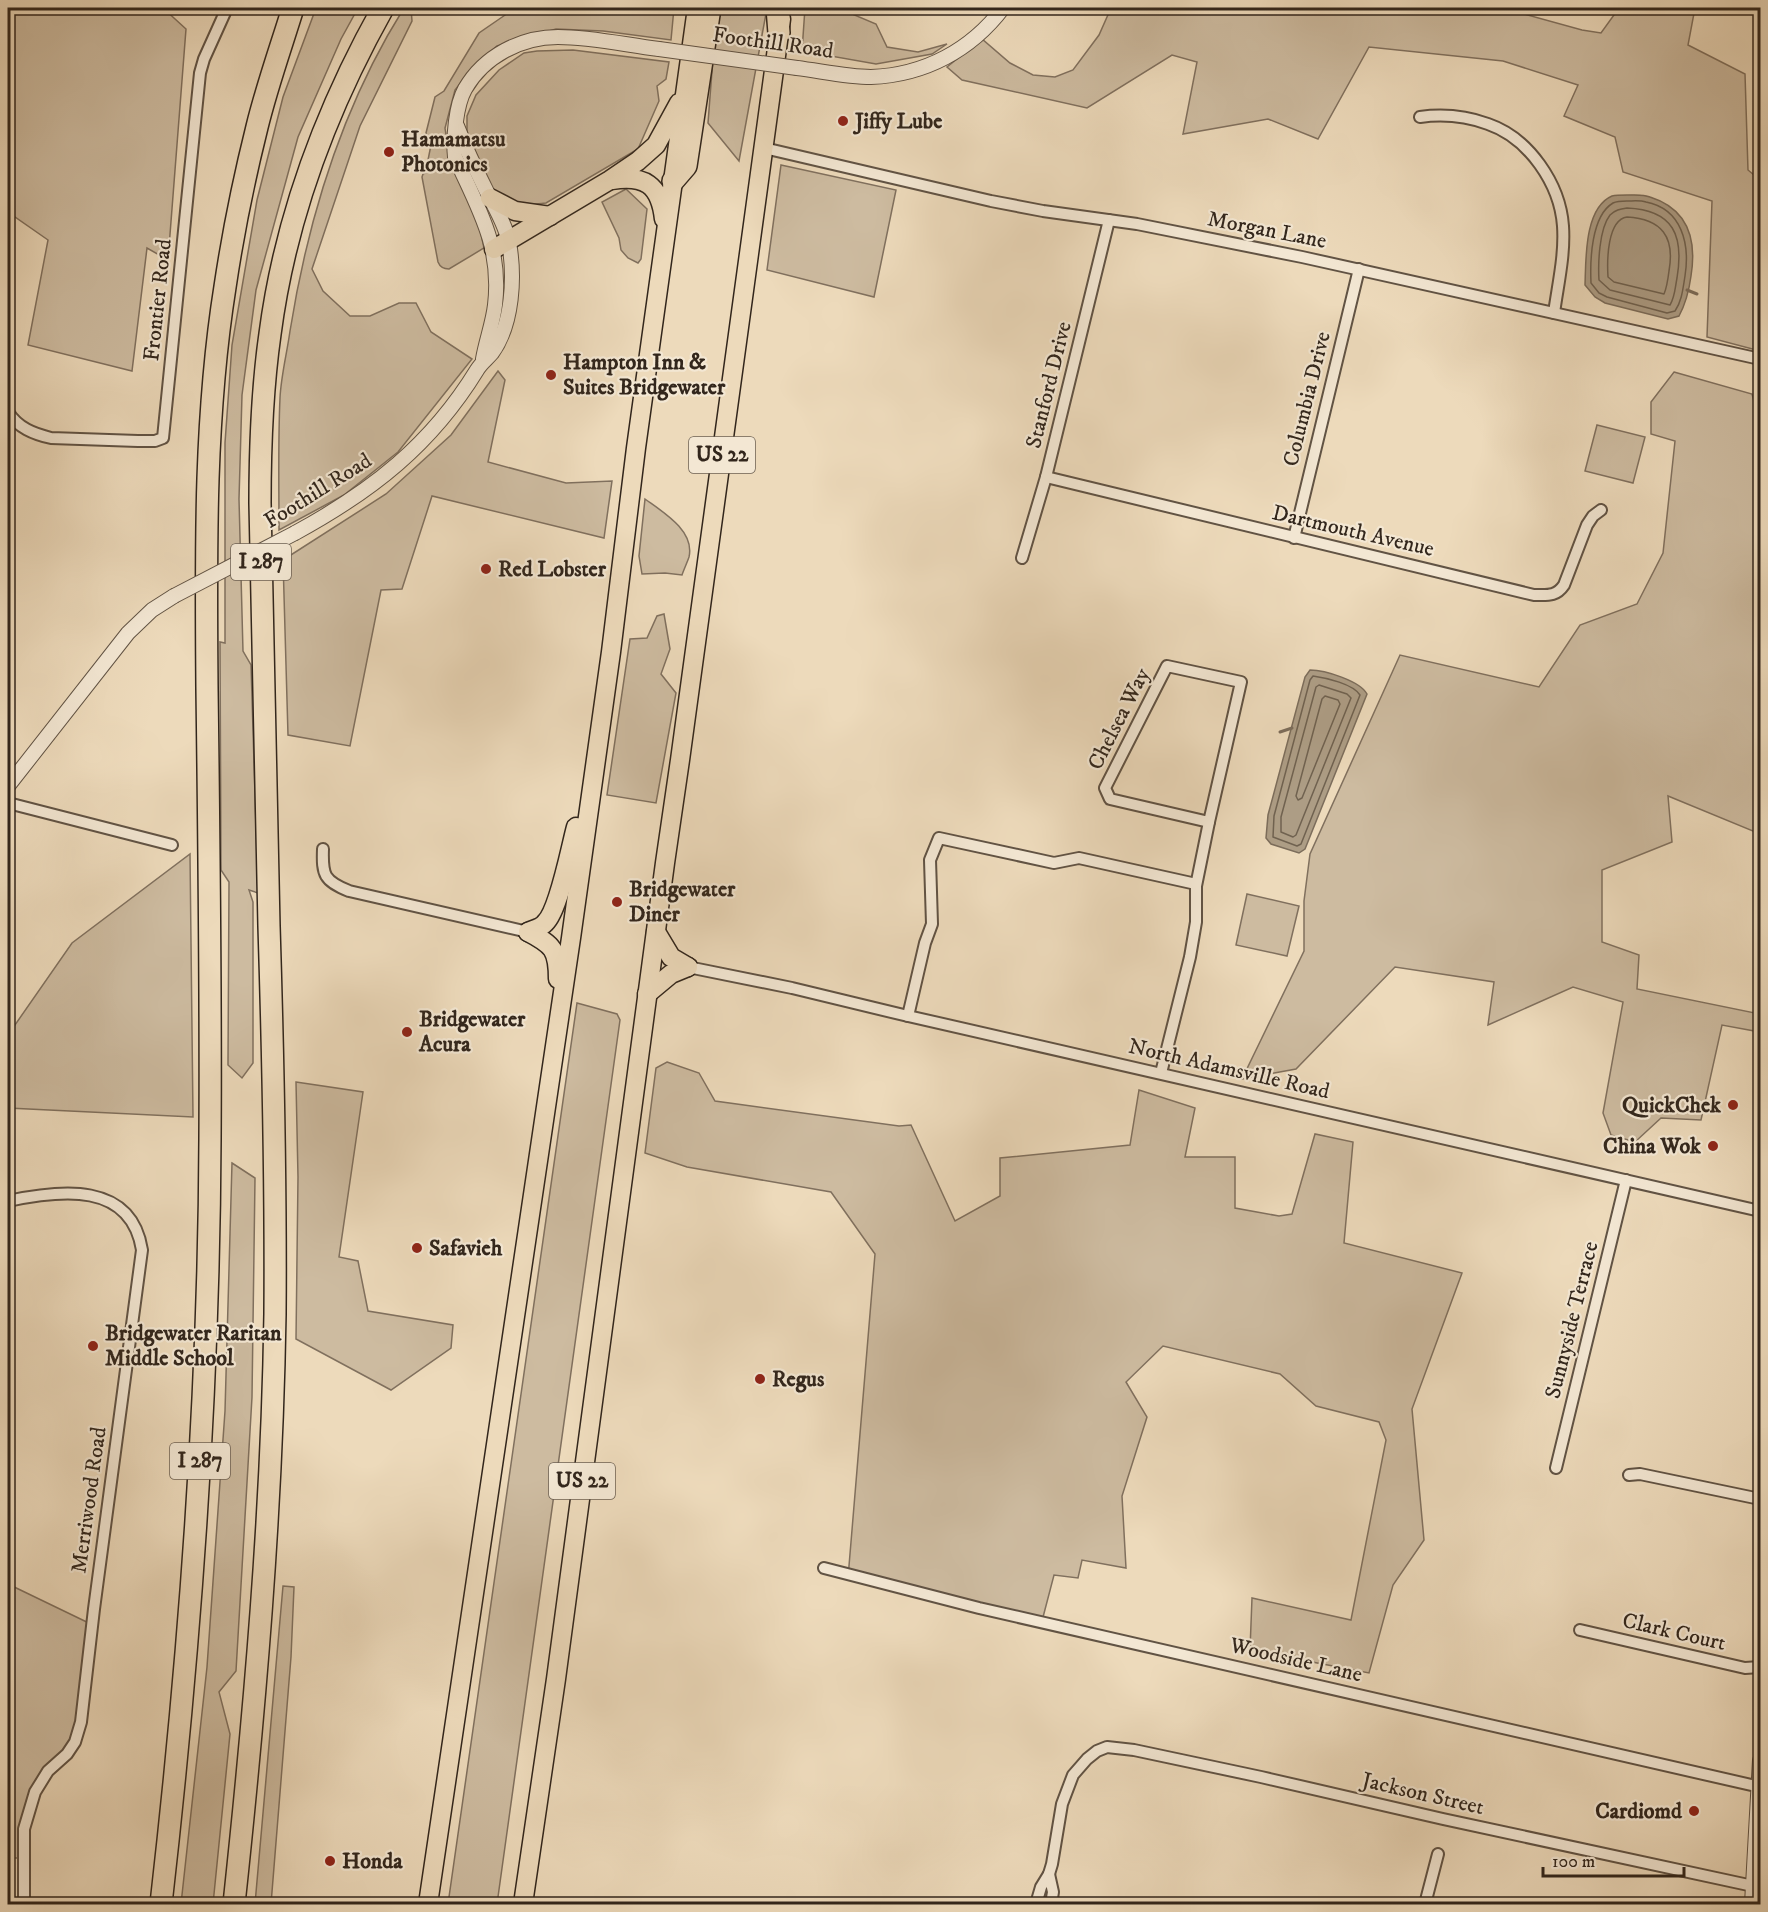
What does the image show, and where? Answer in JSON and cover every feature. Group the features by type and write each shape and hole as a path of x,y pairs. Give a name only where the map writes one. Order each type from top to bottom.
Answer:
{"highway":[{"name":"I 287","path":"160,1905 174,1785 203,1416 210,1124 207,597 210,428 224,289 237,215 258,123 293,8"},
{"name":"I 287","path":"234,1905 260,1637 275,1316 275,1139 260,514 262,419 274,308 285,254 300,202 337,98 383,8"},
{"path":"428,1905 611,652 627,514 697,8"},
{"path":"673,182 686,166 710,8"},
{"path":"777,8 779,33"},
{"name":"US 22","path":"523,1905 556,1679 647,994 783,8"},
{"path":"501,245 638,161 656,145 685,92"},
{"path":"610,180 637,178 650,186 660,200 666,236"},
{"path":"490,198 514,212 550,216"},
{"path":"528,932 546,923 554,910 593,775"},
{"path":"528,932 546,942 558,960 557,1030"},
{"path":"656,932 667,952 688,967"},
{"path":"647,994 671,974 688,967"}],"street":[{"name":"Frontier Road","path":"8,412 22,428 51,438 155,441 164,438 200,73 227,8"},
{"name":"Foothill Road","path":"8,786 128,633 152,610 174,596 295,533 353,499 386,475 440,421 462,395 483,361 491,354 510,305 512,264 501,245 486,227 455,157 454,145 459,103 474,76 485,64 513,46 528,41 576,37 869,77 890,75 934,63 975,39 1003,8"},
{"path":"1420,117 1461,117 1488,124 1515,140 1539,162 1552,184 1563,225 1561,263 1554,313"},
{"name":"Foothill Road","path":"457,126 467,152 501,219 501,245"},
{"name":"Morgan Lane","path":"764,148 991,201 1109,220 1302,257 1761,358"},
{"name":"Stanford Drive","path":"1022,558 1046,477 1109,220"},
{"name":"Columbia Drive","path":"1294,538 1359,269"},
{"name":"Dartmouth Avenue","path":"1046,477 1534,595 1556,594 1564,585 1587,525 1601,510"},
{"name":"Chelsea Way","path":"1161,1073 1190,957 1196,922 1196,884 1242,682 1167,666 1105,788 1110,799 1209,822"},
{"path":"8,802 172,845"},
{"path":"908,1016 925,943 932,924 930,860 939,838 1054,863 1079,858 1196,884"},
{"path":"323,849 323,872 328,881 349,891 528,932"},
{"name":"North Adamsville Road","path":"688,967 792,988 1761,1211"},
{"name":"Sunnyside Terrace","path":"1556,1468 1626,1180"},
{"name":"Merriwood Road","path":"8,1200 34,1195 70,1193 97,1197 121,1208 135,1224 142,1250 81,1722 75,1742 67,1754 48,1771 35,1792 26,1819 24,1905"},
{"path":"1629,1475 1640,1474 1761,1499"},
{"name":"Woodside Lane","path":"824,1568 979,1608 1760,1787"},
{"name":"Clark Court","path":"1580,1630 1745,1668 1761,1667"},
{"name":"Jackson Street","path":"1048,1874 1065,1795 1073,1775 1087,1759 1107,1747 1134,1750 1753,1886"},
{"path":"1752,1905 1761,1760"},
{"path":"1425,1905 1438,1854"},
{"path":"1036,1905 1041,1887 1048,1874"},
{"path":"1048,1874 1053,1892 1051,1905"}],"shaded area":[{"path":"8,8 163,8 186,29 168,260 147,248 132,371 28,345 48,240 8,212"},
{"path":"316,8 358,8 341,39 298,137 256,290 242,395 239,499 243,651 251,665 258,893 249,890 253,902 253,1063 242,1078 228,1065 229,882 221,870 220,642 225,643 225,443 232,345 257,200 283,97"},
{"path":"404,8 411,8 412,21 360,126 312,269 323,291 350,316 370,316 399,303 416,303 431,332 472,359 398,452 344,495 279,530 281,390 307,246 331,164 346,123 382,45"},
{"path":"507,8 555,8 595,14 625,8 674,8 671,40 603,31 556,29 497,46 472,68 455,90 445,128 448,148 483,232 481,234 484,248 449,269 445,269 438,262 422,177 429,171 428,160 432,140 426,133 435,97 444,91 479,33 508,13"},
{"path":"719,8 767,8 739,161 708,123"},
{"path":"805,8 838,8 876,24 887,47 918,52 947,44 932,54 876,64 802,51"},
{"path":"1111,8 1502,8 1601,33 1619,8 1695,8 1688,45 1745,74 1748,170 1760,180 1760,351 1707,337 1712,201 1623,172 1615,137 1564,116 1578,85 1503,61 1369,47 1318,139 1268,119 1183,134 1197,62 1172,55 1087,108 962,80 947,67 982,39 1010,63 1033,75 1055,77 1073,70 1099,35"},
{"path":"573,50 669,62 666,79 657,86 659,101 638,149 546,203 527,205 507,200 491,190 467,140 467,116 476,95 499,70 524,53"},
{"path":"781,165 896,190 874,297 767,270"},
{"path":"626,189 647,209 641,259 638,263 628,258 621,250 619,238 602,202"},
{"path":"498,371 505,380 488,462 566,483 612,481 604,538 432,496 402,589 381,590 350,746 288,735 283,560 386,494 451,435"},
{"path":"1674,372 1752,394 1760,424 1760,834 1668,796 1672,842 1602,870 1602,942 1639,955 1637,989 1760,1014 1760,1032 1722,1025 1701,1120 1661,1118 1635,1142 1611,1135 1603,1113 1623,1002 1573,987 1488,1025 1494,982 1395,967 1296,1069 1242,1079 1304,951 1304,901 1310,854 1400,655 1539,687 1580,625 1637,604 1663,553 1675,441 1651,434 1651,402"},
{"path":"1597,425 1645,437 1633,483 1585,471"},
{"path":"645,499 676,523 687,539 690,548 689,557 682,575 642,574 639,556"},
{"path":"664,614 670,649 661,674 676,693 656,803 607,795 630,639 647,638 657,616"},
{"path":"190,854 193,1117 8,1108 8,1035 72,943"},
{"path":"1247,894 1299,906 1287,956 1236,945"},
{"path":"577,1003 617,1014 620,1020 497,1904 448,1904"},
{"path":"667,1062 699,1073 715,1101 899,1126 911,1125 955,1221 1000,1196 1000,1158 1130,1145 1139,1090 1195,1108 1185,1157 1235,1157 1235,1208 1279,1216 1292,1214 1315,1134 1353,1142 1344,1243 1462,1273 1412,1409 1424,1540 1393,1585 1369,1673 1250,1650 1252,1598 1351,1620 1386,1440 1379,1422 1316,1406 1280,1374 1163,1346 1126,1382 1147,1417 1122,1496 1126,1568 1082,1560 1078,1578 1054,1575 1042,1621 848,1578 875,1254 831,1192 687,1167 645,1153 656,1068"},
{"path":"296,1082 363,1092 339,1257 358,1261 368,1311 453,1325 451,1348 391,1390 296,1339 298,1177"},
{"path":"232,1163 255,1178 252,1397 236,1671 219,1692 230,1734 213,1904 181,1904 207,1667 225,1411"},
{"path":"8,1584 95,1626 79,1735 29,1805 21,1858 8,1858"},
{"path":"283,1586 294,1587 291,1657 271,1904 255,1904"}],"water":[{"path":"1644,195 1663,202 1673,209 1687,227 1691,238 1693,262 1688,292 1679,316 1668,319 1605,303 1595,297 1585,285 1588,236 1596,211 1612,196"},
{"path":"1310,670 1342,677 1363,689 1367,694 1305,849 1299,853 1271,844 1266,838 1268,815 1305,677"}],"waterway":[{"path":"1687,290 1697,294"},
{"path":"1280,732 1292,728"}],"place":[{"name":"Jiffy Lube","path":"843,121"},
{"name":"Hamamatsu Photonics","path":"389,152"},
{"name":"Hampton Inn & Suites Bridgewater","path":"551,375"},
{"name":"Red Lobster","path":"486,569"},
{"name":"Bridgewater Diner","path":"617,902"},
{"name":"Bridgewater Acura","path":"407,1032"},
{"name":"QuickChek","path":"1733,1105"},
{"name":"China Wok","path":"1713,1146"},
{"name":"Safavieh","path":"417,1248"},
{"name":"Bridgewater Raritan Middle School","path":"93,1346"},
{"name":"Regus","path":"760,1379"},
{"name":"Cardiomd","path":"1694,1811"},
{"name":"Honda","path":"330,1861"}]}
